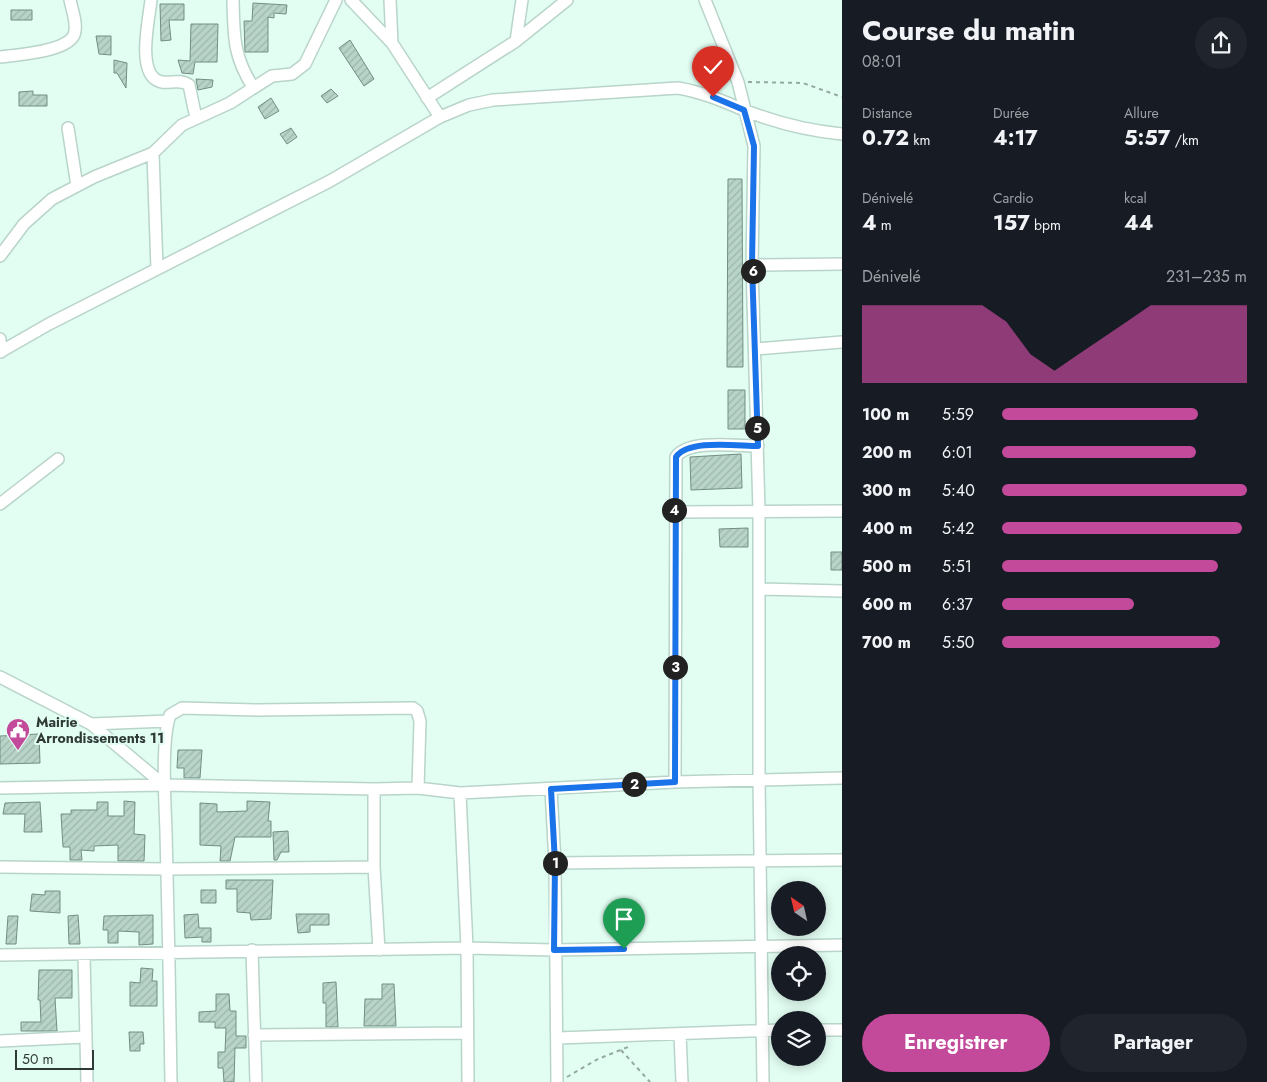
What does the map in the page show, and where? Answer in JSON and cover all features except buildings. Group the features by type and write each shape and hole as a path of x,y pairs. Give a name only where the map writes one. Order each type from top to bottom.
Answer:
{"street":[{"path":"0,57 39,52 67,42 74,34 75,29 70,0"},
{"path":"151,0 145,46 149,70 155,79 162,82 179,81 189,85 196,118"},
{"path":"233,0 236,50 241,67 253,88"},
{"path":"0,256 24,224 52,199 153,153 182,125 230,103 272,76 292,74 305,64 336,0"},
{"path":"351,0 392,43 440,117"},
{"path":"390,0 392,43"},
{"path":"516,41 522,0"},
{"path":"427,98 516,41 568,0"},
{"path":"705,0 738,82 754,146 752,265 759,511 759,780 764,1030 763,1082"},
{"path":"0,339 0,352 49,324 330,181 440,117 469,105 494,100 678,88 698,91 744,110 814,130 842,134"},
{"path":"68,128 77,186"},
{"path":"153,153 157,269"},
{"path":"752,265 842,264"},
{"path":"755,349 842,342"},
{"path":"675,782 674,465 680,451 694,446 758,446"},
{"path":"0,504 58,459"},
{"path":"674,512 842,510"},
{"path":"759,589 842,590"},
{"path":"0,677 91,724 164,785"},
{"path":"171,1082 170,954 164,785 170,715 182,708 258,710 413,708 417,711 420,721 418,788"},
{"path":"91,724 168,721"},
{"path":"0,788 164,785 374,789 418,788 460,793 675,782 842,778"},
{"path":"374,789 374,867 379,950"},
{"path":"551,789 555,863 554,950 561,1080"},
{"path":"460,793 467,948 468,1082"},
{"path":"555,863 842,860"},
{"path":"0,867 166,869 374,867"},
{"path":"0,955 170,954 252,950 467,948 554,950 842,945"},
{"path":"252,950 256,1082"},
{"path":"84,955 87,1082"},
{"path":"558,1038 771,1030"},
{"path":"826,1030 842,1030"},
{"path":"254,1035 467,1033"},
{"path":"680,1034 682,1082"},
{"path":"0,1041 85,1038"}],"path":[{"path":"708,85 738,82 804,83 842,98"},
{"path":"561,1080 598,1059 629,1046"},
{"path":"620,1049 650,1082"}],"place":[{"name":"Mairie Arrondissements 11","path":"18,751"}],"route":[{"path":"624,949 554,950 555,863 551,789 675,782 674,465 680,451 687,447 758,446 752,265 754,146 744,110 736,105 713,97"}]}
